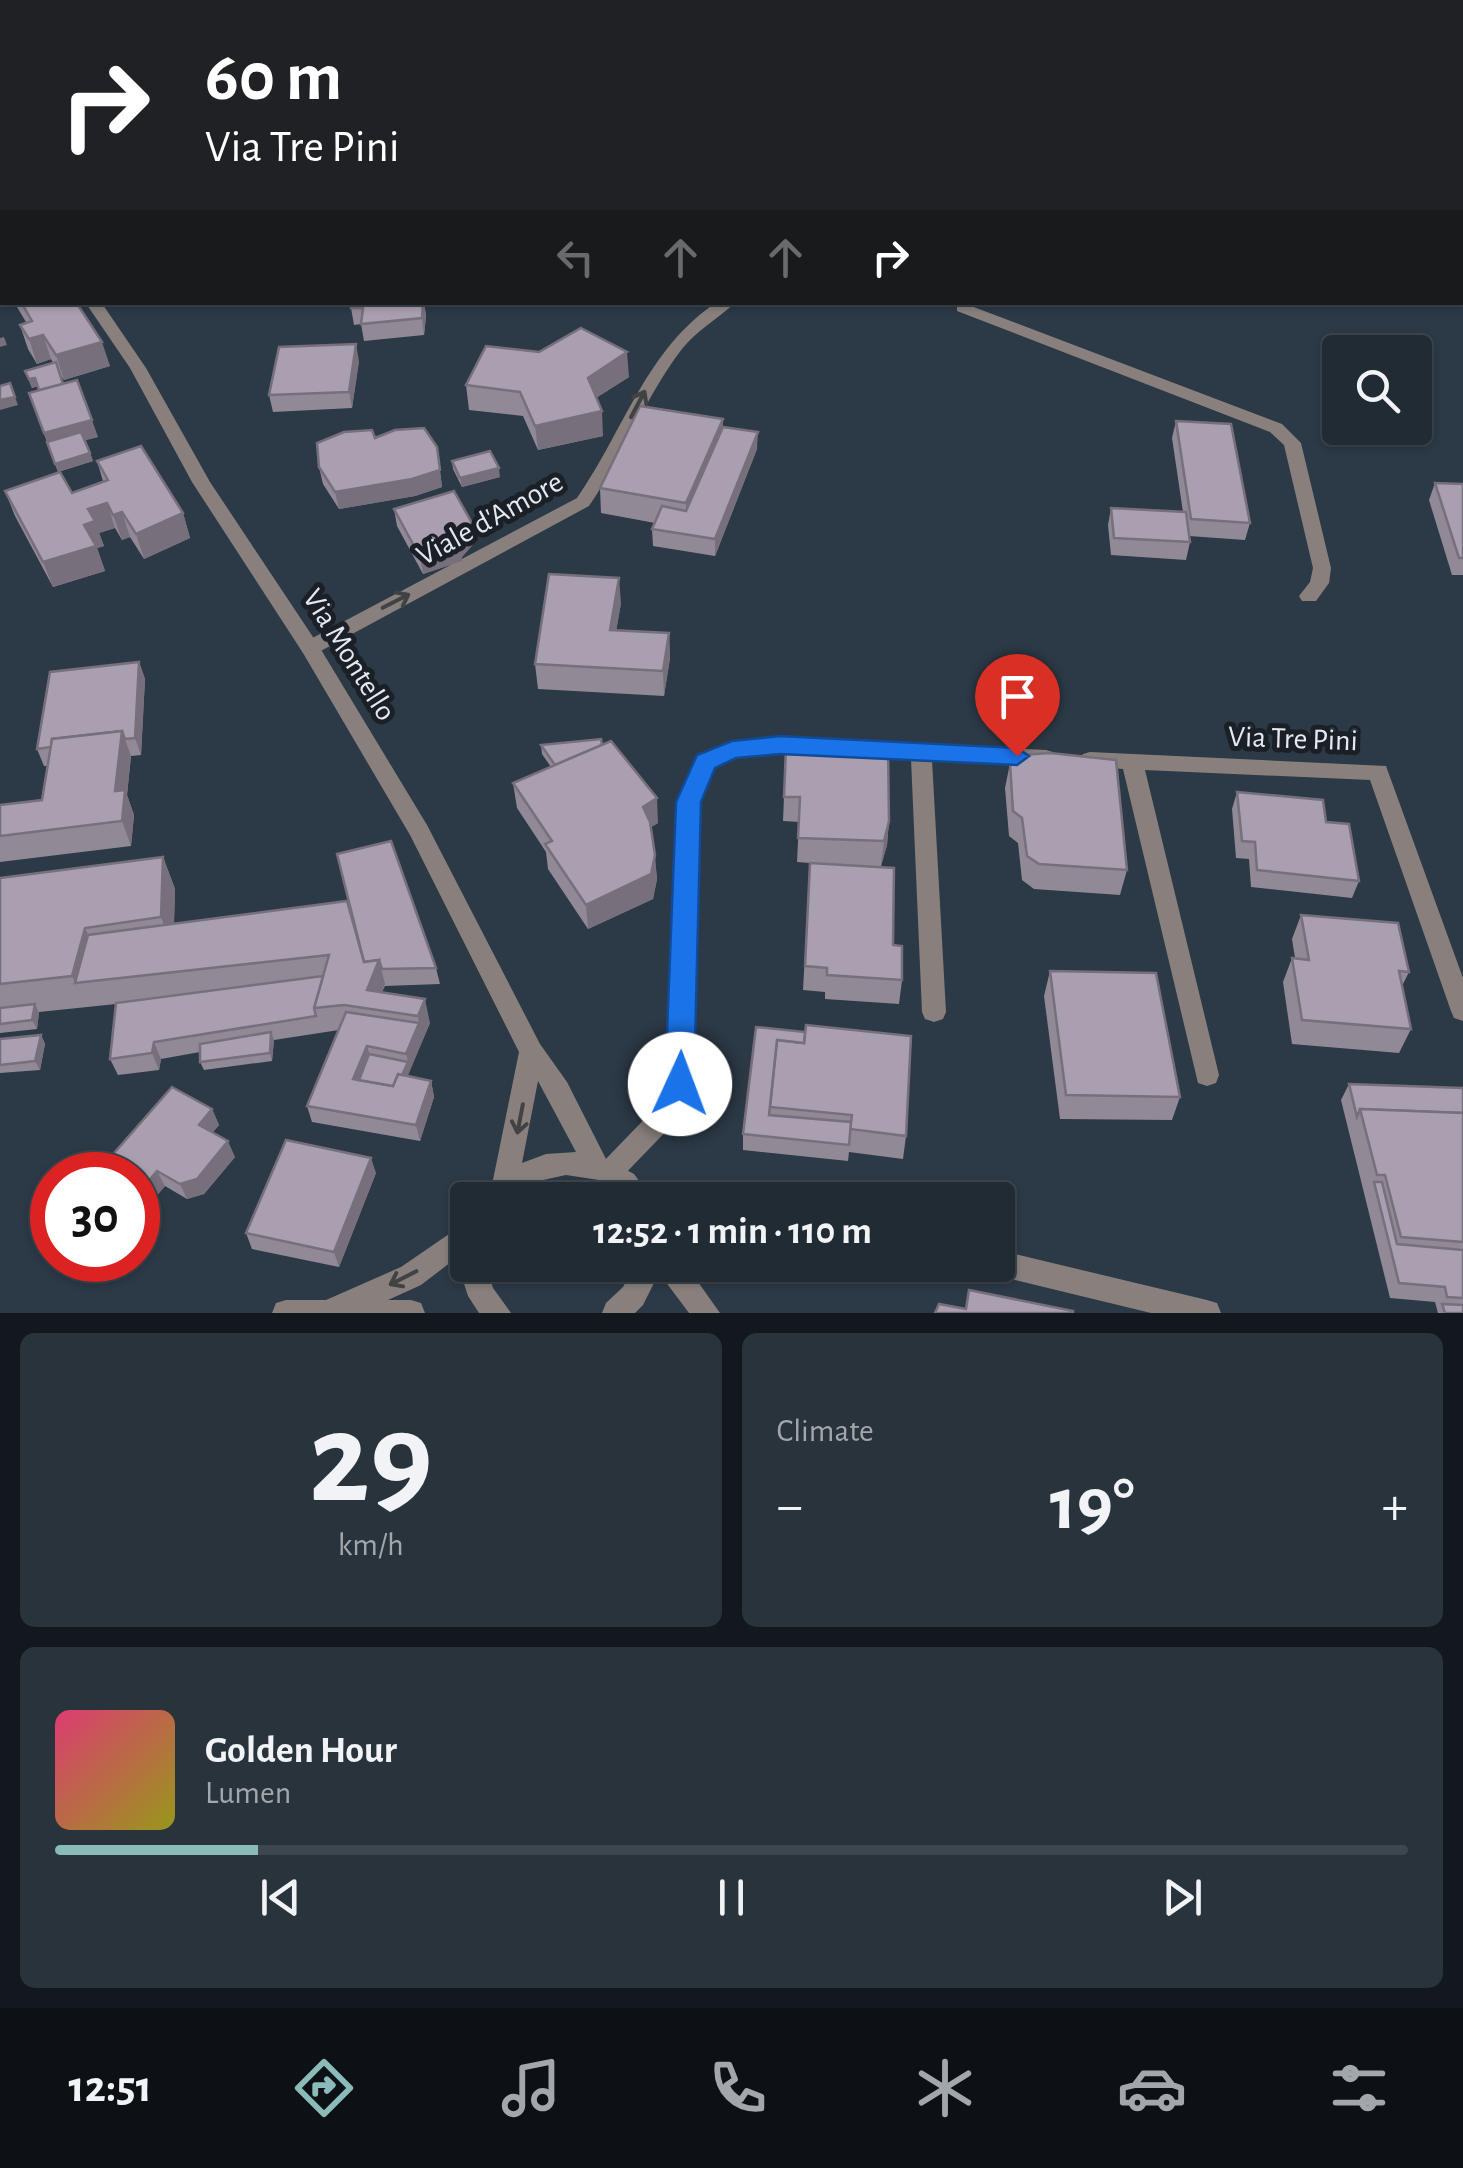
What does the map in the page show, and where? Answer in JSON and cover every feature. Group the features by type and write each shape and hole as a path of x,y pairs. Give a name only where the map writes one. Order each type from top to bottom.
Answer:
{"street":[{"name":"Via Montello","path":"95,305 138,368 201,482 310,648 419,831 532,1052 603,1169"},
{"name":"Viale d'Amore","path":"310,648 582,502 603,477 641,396 668,353 704,315 722,305"},
{"path":"957,305 1276,428 1292,443 1322,568 1309,596"},
{"name":"Via Tre Pini","path":"603,1169 668,1112 680,1084 689,802 706,762 732,750 780,745 1378,772 1463,1011"},
{"path":"921,752 934,1012"},
{"path":"1132,762 1207,1075"},
{"path":"500,1182 532,1052"},
{"path":"514,1182 539,1166 558,1162 603,1169 625,1182"},
{"path":"331,1310 410,1276 450,1246"},
{"path":"1015,1268 1207,1313"},
{"path":"477,1282 482,1296 497,1313"},
{"path":"616,1313 634,1296 641,1282"},
{"path":"681,1282 706,1313"},
{"path":"286,1313 410,1313"}],"building":[{"path":"23,305 78,305 102,342 56,355 43,335 29,339 20,325 32,321"},
{"path":"423,305 422,318 361,324 363,308 351,308"},
{"path":"581,328 627,352 588,378 602,411 535,426 520,392 466,385 486,346 539,352"},
{"path":"356,344 349,392 269,395 279,347"},
{"path":"56,362 63,384 39,390 35,378 29,379 25,371"},
{"path":"77,380 92,420 44,433 29,393"},
{"path":"10,383 15,397 0,400 0,386"},
{"path":"640,406 723,419 686,503 600,488"},
{"path":"1176,421 1231,424 1250,523 1191,519"},
{"path":"723,427 758,432 715,539 652,529 662,506 686,511"},
{"path":"424,428 437,447 440,470 412,479 335,492 319,467 317,443 344,432 372,430 375,438 395,430"},
{"path":"81,432 90,453 55,464 47,442"},
{"path":"141,446 183,513 136,534 122,512 113,515 107,503 88,509 95,521 84,525 96,546 43,562 5,491 60,472 72,493 108,480 97,461"},
{"path":"490,451 499,468 460,478 452,461"},
{"path":"1435,483 1463,484 1463,558 1459,558"},
{"path":"454,491 473,525 459,544 420,557 394,509"},
{"path":"1111,508 1186,512 1190,542 1114,538"},
{"path":"549,574 619,578 610,630 669,633 663,671 535,664"},
{"path":"139,662 135,738 125,739 122,731 52,739 51,747 37,749 50,672"},
{"path":"122,731 115,791 125,790 122,821 0,836 0,805 42,800 52,739"},
{"path":"601,739 602,745 555,765 541,745"},
{"path":"611,741 657,798 643,807 650,822 655,855 651,874 586,905 545,844 552,841 513,783"},
{"path":"888,746 889,821 884,841 798,838 800,797 784,797 786,747"},
{"path":"1050,753 1116,760 1127,870 1039,864 1027,856 1022,818 1013,811 1010,763 1022,755"},
{"path":"1237,792 1323,800 1326,822 1349,824 1359,881 1257,870 1255,842 1242,841"},
{"path":"391,841 436,968 382,969 379,960 364,962 337,854"},
{"path":"163,857 161,917 85,928 72,976 0,984 0,878"},
{"path":"810,863 894,868 893,945 902,946 902,980 827,975 827,968 805,966"},
{"path":"347,901 364,962 379,960 367,990 425,999 418,1016 344,1005 314,1008 329,955 75,983 88,935"},
{"path":"1301,915 1398,923 1409,972 1399,971 1411,1029 1302,1020 1292,958 1309,960"},
{"path":"1050,971 1156,973 1180,1097 1066,1095"},
{"path":"323,976 314,1008 316,1016 154,1042 152,1053 110,1059 116,1003"},
{"path":"35,1004 32,1020 0,1024 0,1008"},
{"path":"346,1012 419,1023 406,1054 367,1046 353,1079 393,1086 398,1074 431,1081 416,1125 307,1106"},
{"path":"806,1025 911,1036 906,1136 850,1129 852,1115 770,1107 777,1040 804,1043"},
{"path":"756,1027 805,1032 804,1043 777,1040 769,1115 851,1122 849,1145 743,1134"},
{"path":"271,1032 270,1053 200,1062 200,1044"},
{"path":"41,1035 35,1061 0,1065 0,1039"},
{"path":"369,1054 408,1062 393,1086 359,1080"},
{"path":"1349,1084 1463,1088 1463,1113 1360,1109 1357,1117"},
{"path":"172,1087 212,1109 199,1125 228,1141 197,1179 180,1184 160,1173 160,1152 115,1152"},
{"path":"1360,1109 1463,1113 1463,1242 1401,1237 1385,1175 1377,1175"},
{"path":"286,1140 371,1158 334,1252 246,1233"},
{"path":"1374,1182 1382,1182 1397,1244 1463,1250 1463,1298 1447,1297 1445,1287 1399,1283"},
{"path":"969,1290 1073,1313 935,1313 939,1304 966,1309"},
{"path":"1442,1304 1463,1305 1463,1313 1445,1313"}],"route":[{"path":"680,1084 689,802 706,762 732,750 780,745 1017,756"}]}
